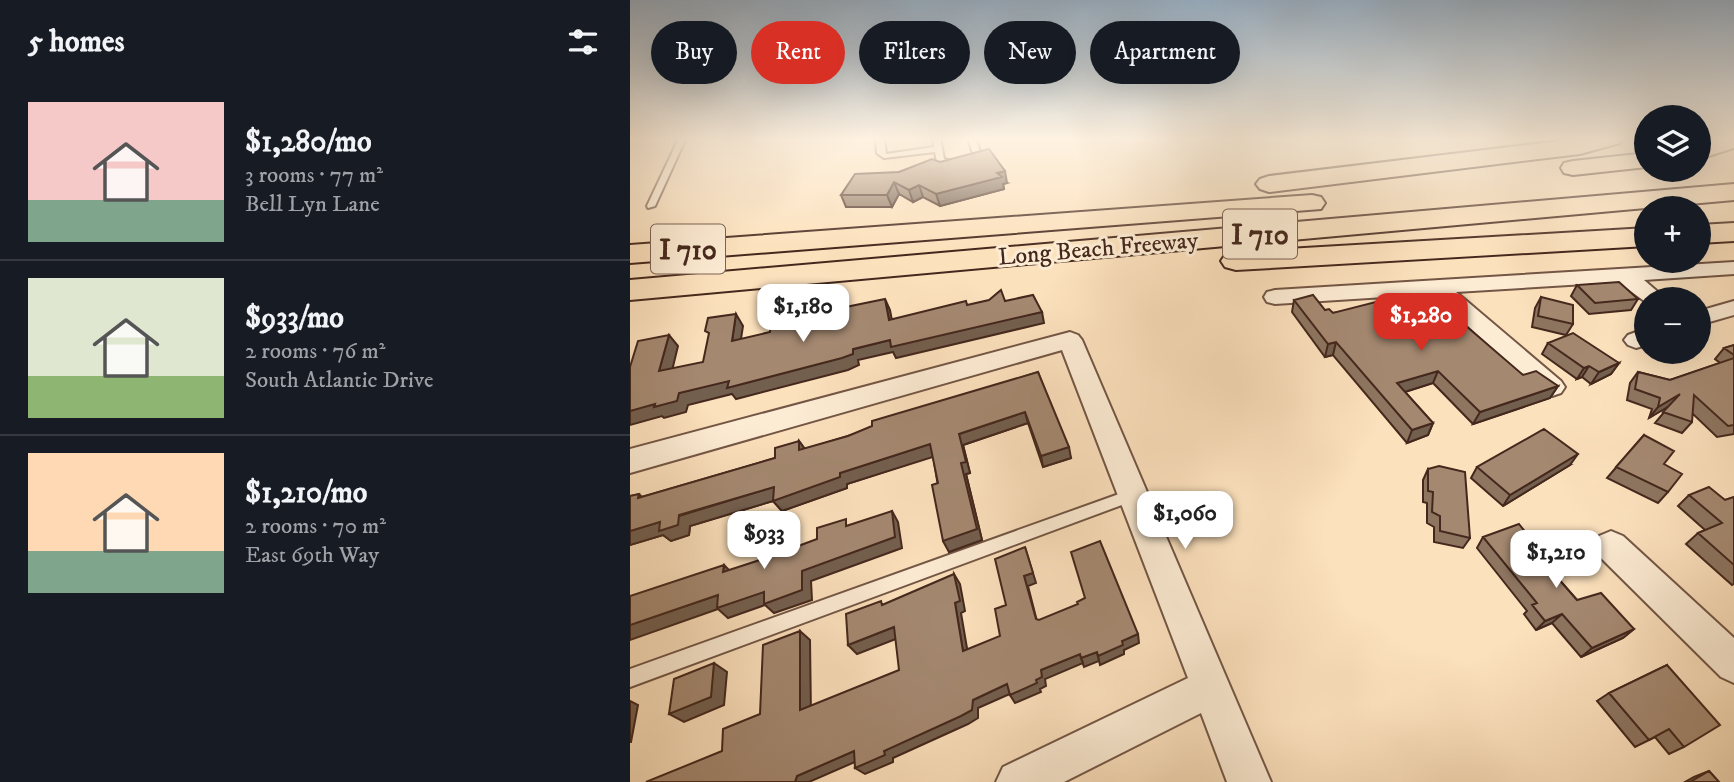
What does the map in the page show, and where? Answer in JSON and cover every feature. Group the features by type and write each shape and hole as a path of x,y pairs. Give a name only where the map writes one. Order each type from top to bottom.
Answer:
{"highway":[{"path":"746,245 1348,174"},
{"name":"Long Beach Freeway","path":"630,254 1384,195 1449,180 1537,174"},
{"path":"1558,183 1610,174"},
{"name":"Long Beach Freeway","path":"630,290 906,267 1729,180"},
{"path":"1711,233 1734,232"},
{"path":"906,267 1010,275 1634,238"}],"street":[{"path":"1275,297 1734,268"},
{"path":"1623,275 1639,287"},
{"path":"1437,287 1552,387"},
{"path":"1711,314 1734,307"},
{"path":"630,461 1070,340 1249,782"},
{"path":"1611,546 1734,664"},
{"path":"1018,782 1212,687"}],"lane":[{"path":"651,206 666,174"},
{"path":"630,678 1133,495"}],"building":[{"path":"855,174 999,174 1002,177 936,194 919,185 909,190 894,182 887,195 841,195"},
{"path":"1619,282 1634,295 1634,299 1595,303 1577,285"},
{"path":"1001,290 1005,301 1033,295 1042,312 891,347 890,340 853,349 853,354 842,358 727,388 729,381 679,393 677,401 630,411 630,367 638,341 669,335 659,371 703,362 709,333 705,331 708,318 736,314 732,341 770,332 771,319 797,313 797,317 885,299 889,320 966,301 967,305 989,300"},
{"path":"1407,294 1412,299 1430,295 1523,375 1536,371 1558,386 1480,412 1438,371 1397,383 1433,423 1412,430 1336,342 1328,344 1294,300 1313,295 1325,310 1329,309 1333,313"},
{"path":"1541,297 1573,305 1573,324 1538,316"},
{"path":"1573,333 1619,363 1599,372 1589,366 1584,368 1548,343"},
{"path":"1734,345 1734,355 1724,348"},
{"path":"1734,358 1734,425 1728,426 1694,395 1692,422 1663,412 1680,394 1658,407 1660,398 1635,389 1638,372 1670,380"},
{"path":"1038,372 1069,447 1041,456 1025,412 959,434 966,462 961,463 977,529 943,541 932,485 938,483 930,444 840,473 840,477 773,501 774,487 679,515 678,525 659,531 660,522 630,531 630,496 639,494 638,498 775,458 775,448 799,441 799,450 848,436 872,426 872,421"},
{"path":"1544,429 1578,454 1510,495 1477,467"},
{"path":"1644,435 1674,451 1664,464 1682,474 1668,492 1616,467"},
{"path":"1439,466 1465,472 1470,538 1440,531 1440,516 1432,512 1433,492 1428,491 1428,469"},
{"path":"1709,487 1725,500 1734,497 1734,565 1698,533 1722,523 1689,495"},
{"path":"892,511 895,537 802,571 802,590 764,604 764,592 717,608 718,595 630,625 630,596 724,565 723,572 766,558 817,539 817,528 846,519 846,526"},
{"path":"1519,524 1538,548 1533,550 1577,600 1601,593 1634,629 1592,648 1562,614 1545,621 1532,605 1537,603 1483,537"},
{"path":"1100,541 1138,634 1122,641 1123,645 1098,656 1097,652 1081,658 1080,654 1041,670 1042,677 1036,680 1037,683 1010,695 1007,684 973,700 972,710 884,751 885,755 855,768 854,751 797,776 795,782 646,782 722,751 723,729 760,714 763,645 800,631 800,710 899,670 894,627 848,645 846,614 881,601 882,605 954,574 960,601 955,603 963,651 1000,636 995,609 1006,605 995,559 1025,547 1033,573 1024,576 1036,619 1039,620 1078,604 1077,602 1085,598 1071,552"},
{"path":"714,663 711,697 669,714 674,679"},
{"path":"1667,665 1720,725 1684,747 1669,729 1649,740 1609,693"},
{"path":"1709,771 1719,782 1690,782"}]}
